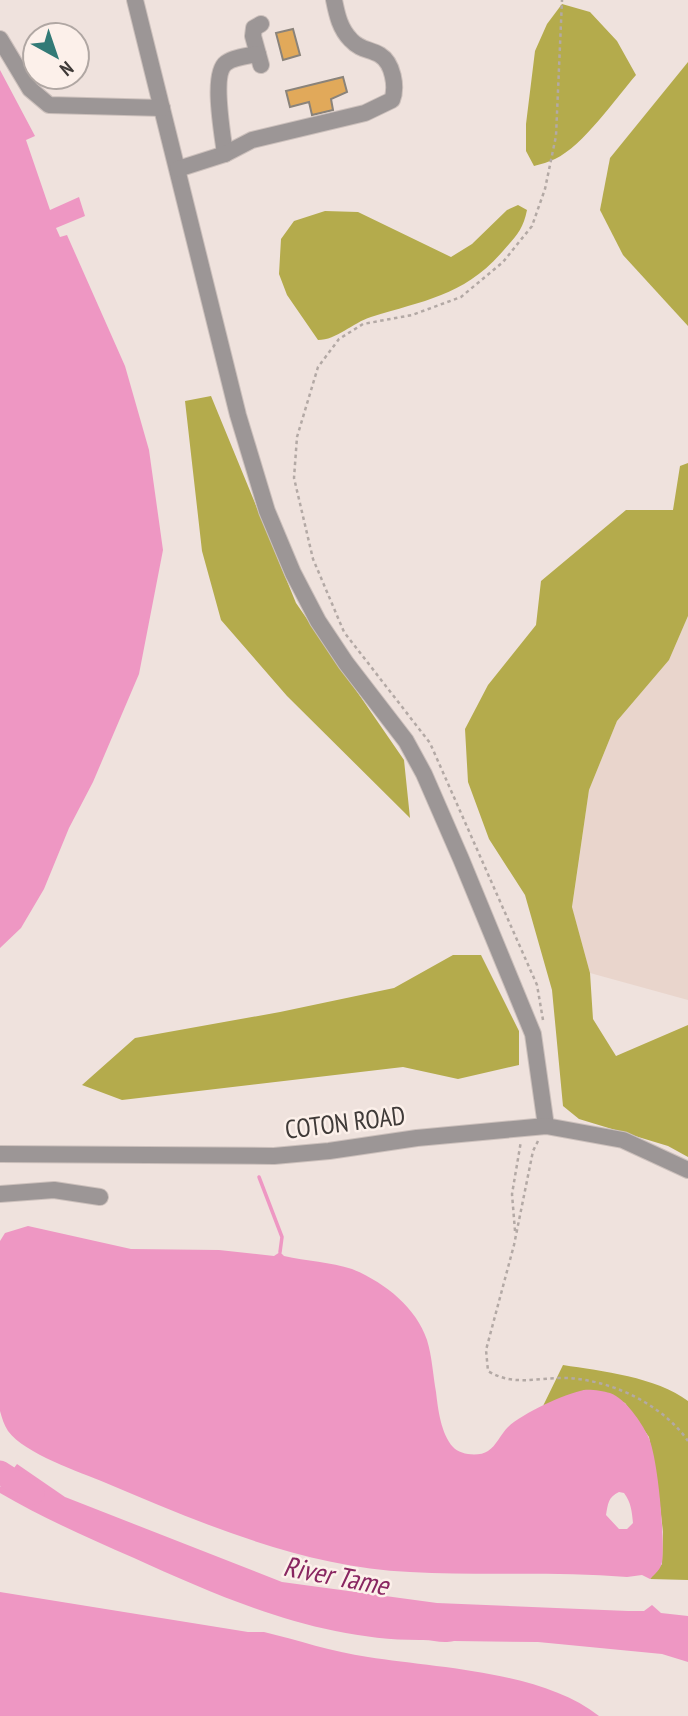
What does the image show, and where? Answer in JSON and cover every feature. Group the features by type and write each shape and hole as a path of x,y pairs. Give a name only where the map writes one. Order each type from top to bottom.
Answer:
{"street":[{"path":"135,0 238,415 267,511 293,573 318,621 346,663 406,741 424,774 533,1034 546,1126"},
{"path":"178,169 225,154 252,140 365,113 392,100 395,93 388,64 381,55 360,49 349,39 340,25 334,0"},
{"path":"225,154 219,76 221,68 228,61 259,59 253,36 254,28 261,24"},
{"path":"0,39 30,89 49,105 162,107"},
{"name":"COTON ROAD","path":"0,1154 274,1156 546,1126 623,1140 688,1170"},
{"path":"0,1194 54,1190 100,1197"}],"path":[{"path":"545,1026 537,985 430,743 344,632 313,559 294,478 297,437 318,367 339,339 363,324 412,315 461,297 503,262 532,226 545,189 556,136 562,0"},
{"path":"546,1126 533,1151 514,1245 486,1350 488,1371 510,1381 567,1378 599,1382 644,1403 665,1417 688,1441"},
{"path":"514,1245 512,1194 524,1128"}],"shaded area":[{"path":"562,4 590,12 617,41 636,75 577,144 555,159 534,166 526,151 526,124 535,51 547,24"},
{"path":"688,62 688,326 623,255 600,210 610,158"},
{"path":"0,70 35,136 26,140 50,210 79,197 85,216 56,228 60,237 67,235 125,366 149,450 163,550 139,674 44,889 21,928 0,948"},
{"path":"518,205 527,210 518,232 503,251 474,278 426,301 371,317 325,339 318,340 287,295 279,274 281,239 294,221 325,211 358,212 451,257 472,244 507,210"},
{"path":"211,396 296,603 404,760 410,818 287,696 221,620 202,551 185,401"},
{"path":"688,463 688,616 669,660 617,721 589,790 572,907 590,973 593,1019 616,1056 688,1025 688,1157 668,1146 579,1119 563,1106 552,990 525,895 489,839 468,782 465,729 488,685 536,625 541,581 626,510 673,510 680,466"},
{"path":"688,616 688,1000 590,973 572,908 589,790 617,721 669,660"},
{"path":"453,955 481,955 519,1031 519,1065 458,1079 403,1067 122,1100 82,1085 135,1038 394,988"},
{"path":"28,1226 131,1249 219,1250 274,1256 280,1252 284,1256 344,1267 364,1274 387,1288 407,1306 422,1328 430,1352 443,1428 453,1447 465,1453 480,1454 488,1451 515,1422 533,1410 566,1396 590,1390 616,1396 637,1418 652,1446 662,1518 663,1551 658,1571 650,1579 642,1575 464,1574 410,1572 331,1562 217,1528 40,1455 8,1431 0,1411 0,1241 5,1233","holes":["624,1493 630,1504 633,1523 627,1529 619,1529 606,1515 608,1504 615,1494"]},
{"path":"563,1365 645,1381 688,1401 688,1580 650,1579 662,1564 663,1532 649,1437 625,1403 585,1390 543,1406"},
{"path":"17,1464 65,1497 282,1582 437,1603 628,1611 644,1611 652,1605 661,1613 688,1616 688,1662 662,1654 538,1642 446,1642 385,1638 347,1633 274,1615 168,1573 66,1527 0,1493 0,1487"},
{"path":"0,1592 248,1632 264,1632 355,1655 519,1680 576,1701 599,1716 0,1716"}],"building":[{"path":"293,29 300,55 283,60 276,33"},
{"path":"343,77 347,92 331,99 333,110 312,115 309,102 290,107 286,91"}],"waterway":[{"path":"259,1177 282,1237 280,1252"},
{"name":"River Tame","path":"0,1472 33,1493"}]}
